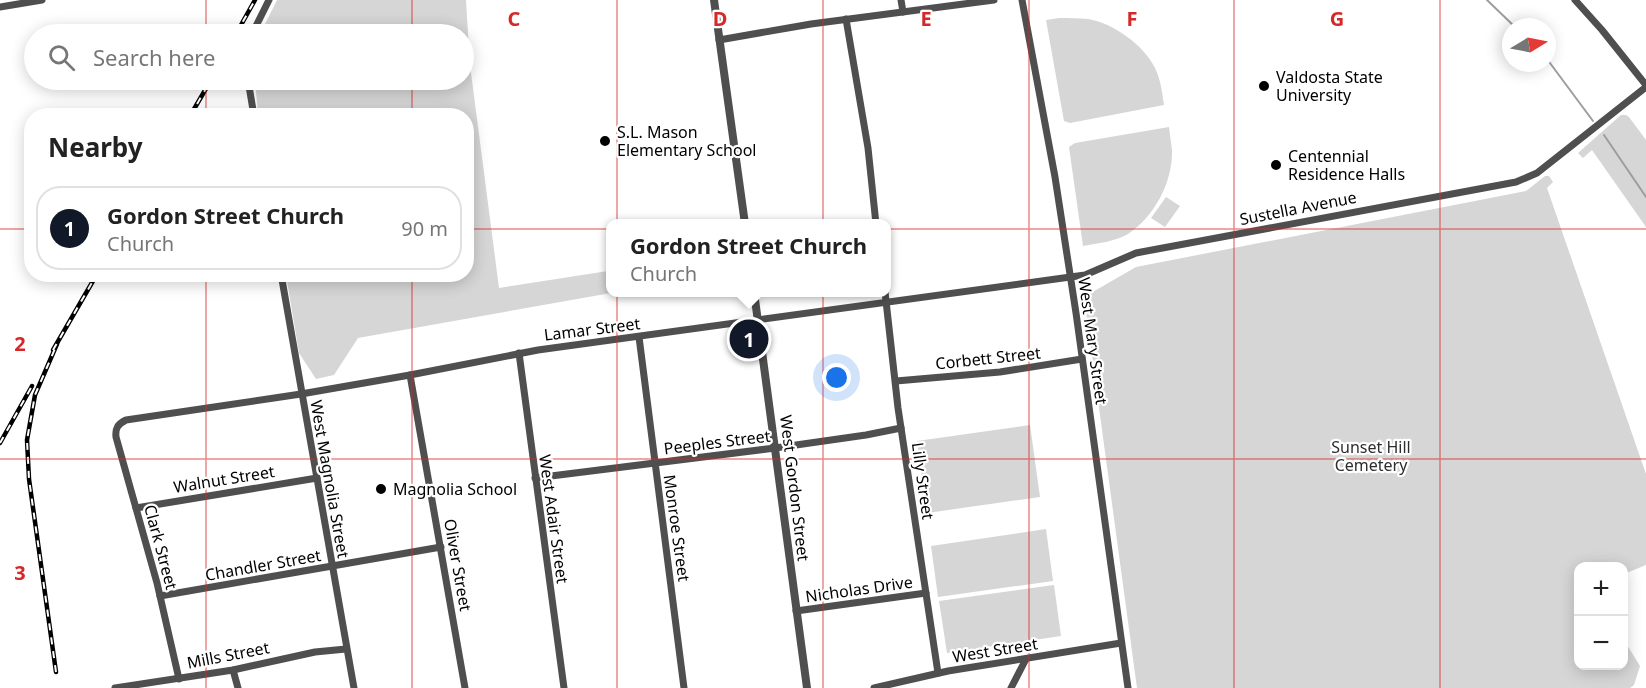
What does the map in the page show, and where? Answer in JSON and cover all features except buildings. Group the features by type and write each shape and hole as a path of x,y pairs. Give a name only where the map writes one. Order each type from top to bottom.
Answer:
{"street":[{"path":"0,7 42,0"},
{"path":"257,24 269,0"},
{"path":"714,0 744,219"},
{"path":"901,0 903,12"},
{"path":"719,40 994,0"},
{"name":"West Mary Street","path":"1022,0 1071,276 1128,688"},
{"path":"1575,0 1646,86"},
{"path":"846,20 868,148 875,219"},
{"name":"Sustella Avenue","path":"1071,276 1084,275 1136,253 1522,180 1538,173 1646,86"},
{"path":"250,90 253,108"},
{"name":"Lamar Street","path":"119,423 126,420 410,375 519,353 1018,286 1071,276"},
{"name":"West Magnolia Street","path":"282,282 354,688"},
{"name":"West Gordon Street","path":"755,297 807,688"},
{"name":"Lilly Street","path":"885,297 901,428 938,674"},
{"name":"Monroe Street","path":"639,336 684,688"},
{"name":"West Adair Street","path":"519,353 564,688"},
{"name":"Corbett Street","path":"896,381 1000,372 1083,359"},
{"name":"Oliver Street","path":"410,375 465,688"},
{"name":"Clark Street","path":"119,423 116,437 160,596 179,679"},
{"name":"Peeples Street","path":"535,478 775,448 901,428"},
{"name":"Walnut Street","path":"136,508 317,478"},
{"name":"Chandler Street","path":"160,596 441,547"},
{"name":"Nicholas Drive","path":"796,611 926,593"},
{"name":"West Street","path":"874,688 938,674 1121,643"},
{"name":"Mills Street","path":"115,688 234,670 315,652 346,649"},
{"path":"1011,688 1026,659"},
{"path":"234,670 238,688"}],"green space":[{"path":"277,0 466,0 467,24 265,24"},
{"path":"1059,18 1098,21 1136,43 1155,68 1164,105 1070,123 1064,121 1046,20"},
{"path":"256,90 473,90 499,288 606,271 606,294 358,338 334,375 316,379 299,353 287,282 474,282 474,108 257,108"},
{"path":"1621,115 1629,117 1646,140 1646,227 1592,150 1583,158 1578,153"},
{"path":"1169,127 1172,150 1169,174 1154,208 1137,227 1123,237 1083,246 1069,147 1075,143"},
{"name":"Sunset Hill Cemetery","path":"1545,176 1549,176 1553,182 1547,188 1646,474 1646,565 1628,572 1628,562 1574,562 1574,670 1628,670 1628,646 1640,666 1634,685 1630,688 1137,688 1084,297 1136,267 1526,191"},
{"path":"1166,197 1180,206 1165,227 1151,218"},
{"path":"1030,425 1040,497 927,513 917,441"},
{"path":"1046,529 1053,581 938,597 931,546"},
{"path":"1054,585 1061,636 947,653 939,601"}],"waterway":[{"path":"1487,0 1506,18"},
{"path":"1556,71 1593,121"},
{"path":"1604,135 1646,197"}],"railway":[{"path":"242,24 255,0"},
{"path":"195,108 205,90"},
{"path":"53,350 92,282"},
{"path":"56,672 29,479 27,440 35,395 57,344"},
{"path":"0,443 32,386"}],"place":[{"name":"Valdosta State University","path":"1264,86"},
{"name":"S.L. Mason Elementary School","path":"605,141"},
{"name":"Centennial Residence Halls","path":"1276,165"},
{"name":"Gordon Street Church","path":"749,339"},
{"name":"Magnolia School","path":"381,489"}]}
